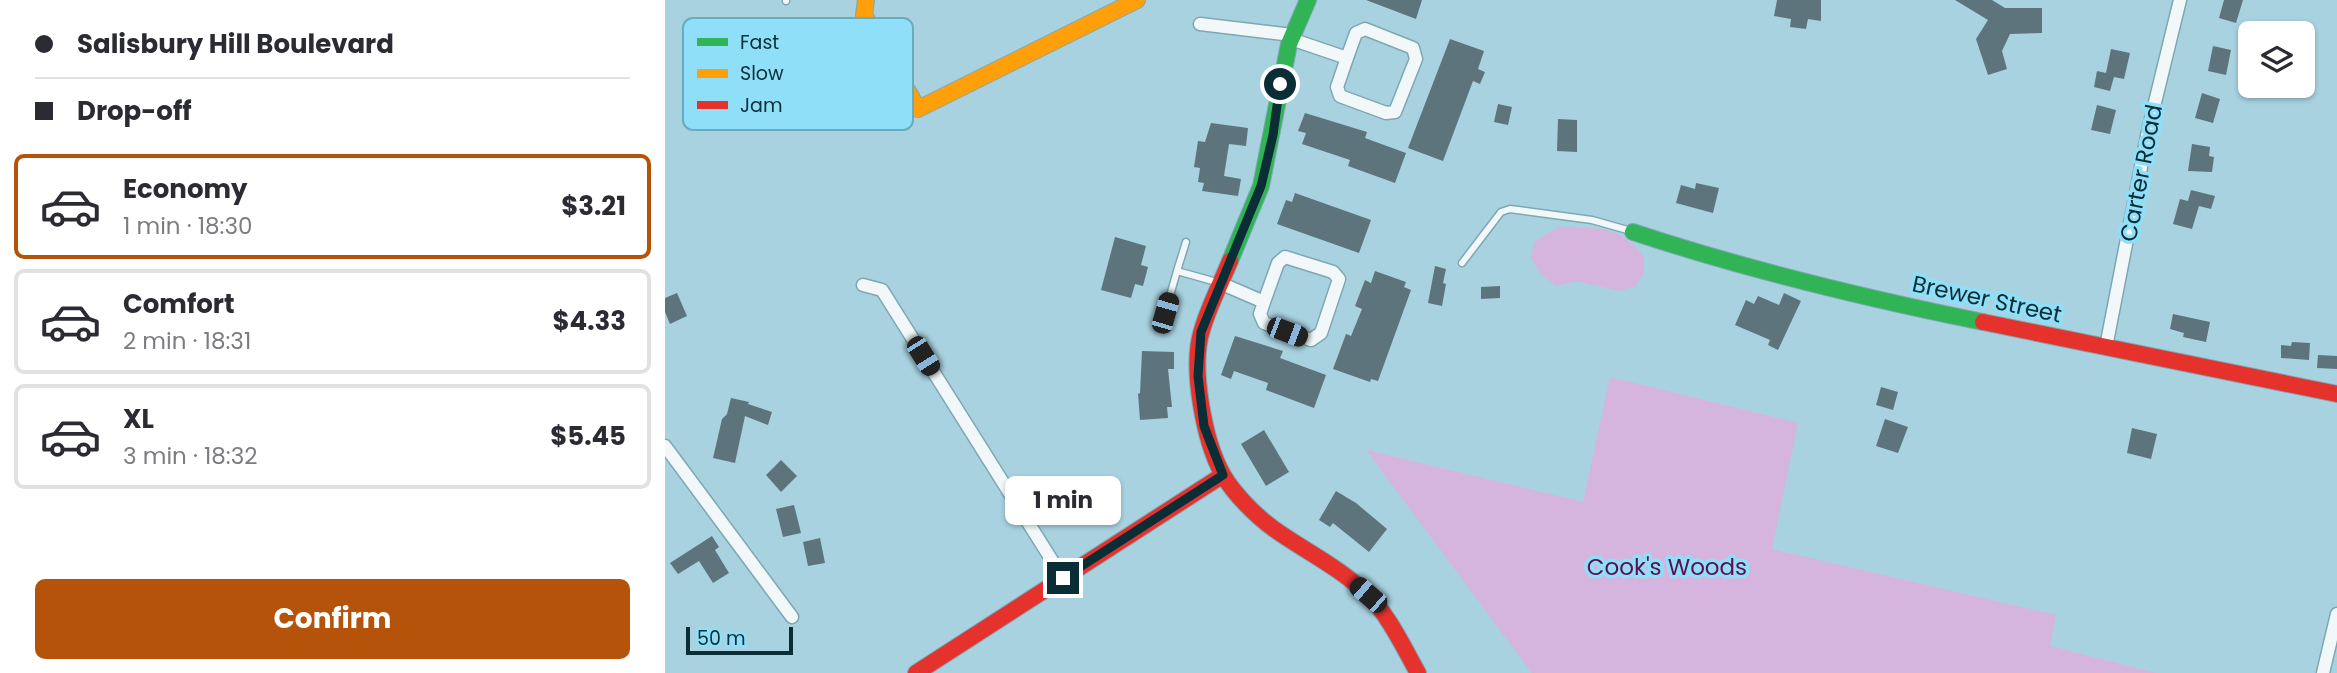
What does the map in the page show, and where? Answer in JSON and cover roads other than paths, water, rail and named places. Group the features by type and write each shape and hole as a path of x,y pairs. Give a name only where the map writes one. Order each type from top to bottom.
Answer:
{"street":[{"path":"866,0 866,18"},
{"path":"913,100 918,109 1137,0"},
{"path":"1308,0 1291,37 1265,173 1201,332 1198,376 1204,426 1223,475 1243,500 1273,528 1329,562 1368,595 1399,638 1418,673"},
{"name":"Carter Road","path":"2106,347 2148,131 2180,0"},
{"path":"1199,24 1291,37 1347,58"},
{"path":"1365,29 1413,48 1416,59 1395,112 1386,113 1340,96 1337,87 1347,58 1356,33 1365,29"},
{"name":"Brewer Street","path":"1633,232 1718,260 1853,295 2337,394"},
{"path":"1285,257 1333,272 1339,279 1321,333 1314,340 1264,323 1260,314 1264,302 1278,263 1285,257"},
{"path":"1220,283 1264,302"},
{"path":"863,285 882,290 1063,578"},
{"path":"665,446 792,617"},
{"path":"916,673 1223,475"},
{"path":"2323,673 2337,614"}],"lane":[{"path":"1462,263 1501,212 1510,209 1592,220 1633,232"},
{"path":"1165,313 1187,242"},
{"path":"1177,271 1220,283"}],"park label":[{"name":"Cook's Woods","path":"1667,567"}]}
